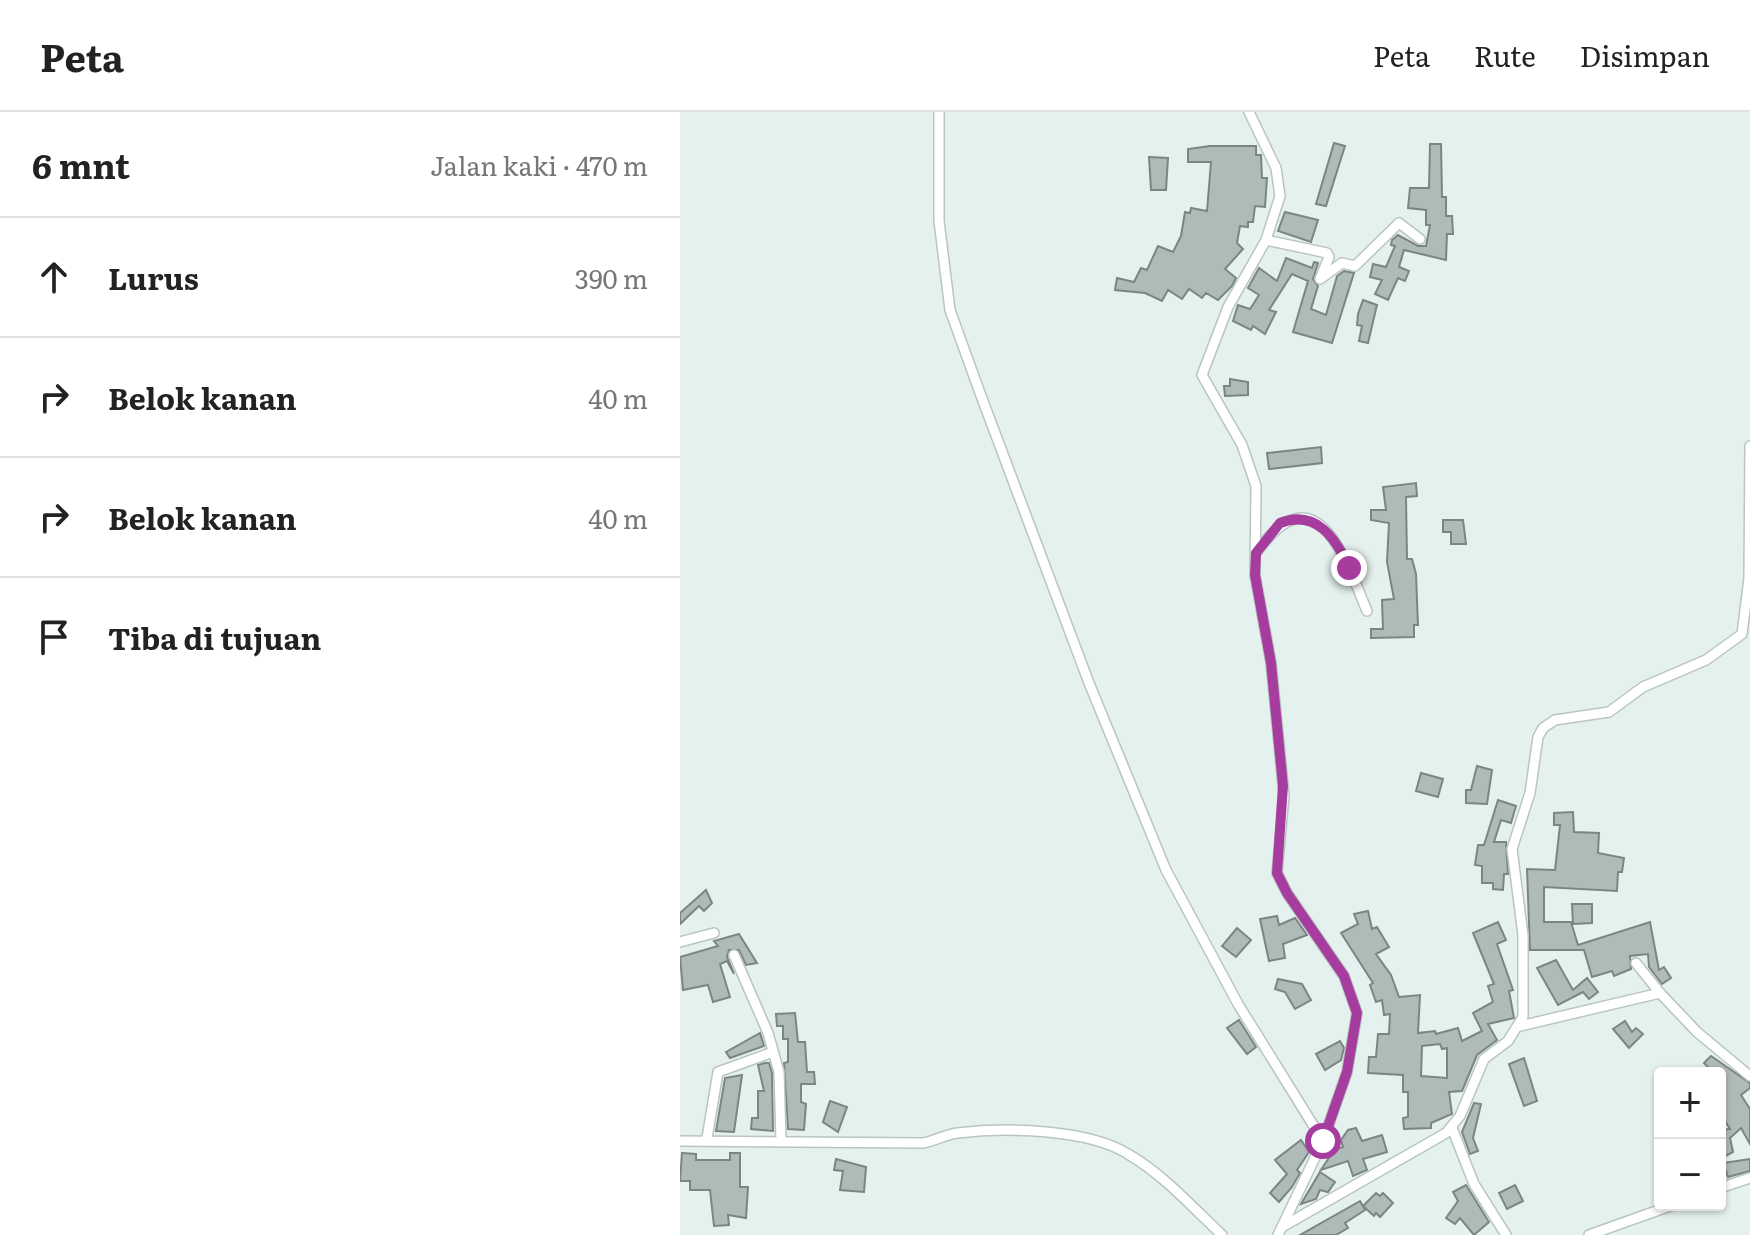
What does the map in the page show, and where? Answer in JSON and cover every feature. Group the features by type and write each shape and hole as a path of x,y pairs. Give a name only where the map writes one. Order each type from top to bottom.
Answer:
{"street":[{"path":"939,112 939,221 950,310 980,393 1089,683 1166,870 1238,1004 1323,1141"},
{"path":"1249,112 1276,168 1279,187 1266,240 1228,307 1202,368 1205,383 1250,464 1256,486 1255,575 1271,663 1284,795 1277,873 1287,893 1344,976 1357,1013 1347,1072 1323,1141 1279,1232"},
{"path":"1266,240 1327,253 1329,257 1320,279 1342,263 1355,266 1399,223 1420,239"},
{"path":"1279,1232 1452,1128 1484,1059 1508,1041 1520,1026 1525,999 1523,935 1512,849 1530,793 1538,737 1555,720 1609,712 1636,691 1706,660 1742,634 1749,578 1750,446"},
{"path":"1256,553 1280,523 1299,519 1317,524 1340,549 1367,611"},
{"path":"680,942 714,933"},
{"path":"734,955 760,1014 781,1078 781,1140"},
{"path":"1636,963 1697,1032 1750,1076"},
{"path":"1520,1026 1660,993"},
{"path":"707,1138 718,1072 773,1052"},
{"path":"1452,1128 1474,1184 1506,1235"},
{"path":"680,1141 707,1138 923,1143 956,1133 988,1131 1064,1135 1102,1142 1127,1153 1162,1178 1222,1235"},
{"path":"1726,1186 1750,1178"},
{"path":"1589,1235 1656,1211"}],"building":[{"path":"1334,143 1345,146 1326,206 1316,204"},
{"path":"1430,144 1441,144 1442,197 1446,197 1446,216 1452,216 1453,234 1447,234 1446,260 1404,250 1399,267 1409,271 1405,281 1398,278 1388,300 1375,294 1382,280 1370,277 1373,264 1386,267 1395,246 1391,245 1392,240 1398,235 1418,246 1426,246 1430,225 1426,225 1426,210 1408,208 1410,188 1429,188"},
{"path":"1256,146 1256,155 1261,155 1262,178 1267,178 1265,207 1255,206 1253,222 1248,222 1248,227 1240,226 1237,243 1243,249 1225,269 1236,278 1232,286 1218,300 1206,293 1202,298 1189,289 1182,299 1168,290 1162,301 1145,293 1115,290 1117,278 1134,282 1141,268 1147,270 1158,246 1173,252 1181,236 1185,212 1190,213 1191,208 1207,211 1211,162 1188,162 1188,149"},
{"path":"1149,157 1168,158 1166,190 1151,190"},
{"path":"1285,212 1318,220 1311,242 1278,231"},
{"path":"1286,258 1312,268 1314,262 1318,263 1313,279 1318,286 1311,309 1326,315 1337,276 1344,271 1354,273 1332,343 1293,332 1308,281 1292,274 1269,310 1276,312 1265,334 1253,326 1251,330 1233,321 1238,305 1250,309 1259,295 1248,288 1259,268 1277,281"},
{"path":"1363,300 1377,305 1368,343 1359,341 1362,326 1357,325"},
{"path":"1230,379 1248,382 1248,395 1225,396 1224,386 1230,386"},
{"path":"1321,447 1322,463 1269,469 1267,453"},
{"path":"1416,483 1417,496 1406,497 1407,559 1412,559 1416,574 1418,625 1414,625 1414,637 1371,638 1371,629 1383,629 1382,600 1394,599 1387,562 1389,523 1371,520 1371,510 1386,510 1383,487"},
{"path":"1443,520 1463,520 1466,544 1451,544 1451,532 1443,532"},
{"path":"1477,766 1492,770 1487,804 1466,803 1466,790 1471,790"},
{"path":"1421,773 1443,779 1438,797 1416,791"},
{"path":"1498,800 1516,806 1511,823 1501,820 1494,842 1506,842 1508,874 1504,874 1503,890 1493,889 1493,883 1482,883 1482,866 1475,865 1478,845 1484,845"},
{"path":"1573,812 1574,832 1599,833 1598,853 1624,858 1622,872 1618,872 1617,891 1544,887 1544,922 1571,922 1578,945 1650,922 1659,970 1664,967 1671,978 1662,984 1649,967 1648,954 1630,956 1631,969 1614,976 1612,971 1592,977 1584,950 1530,950 1527,869 1555,870 1560,825 1554,825 1554,813"},
{"path":"706,890 712,903 704,911 699,906 680,924 680,913"},
{"path":"1572,904 1592,904 1592,923 1573,924"},
{"path":"1368,911 1372,929 1377,927 1389,947 1376,954 1391,975 1399,997 1420,995 1418,1033 1435,1031 1436,1034 1458,1028 1462,1041 1482,1031 1473,1013 1493,1002 1488,986 1494,984 1473,933 1498,922 1506,940 1497,944 1513,990 1509,991 1514,1018 1488,1024 1497,1040 1477,1055 1462,1091 1449,1092 1452,1114 1431,1123 1431,1128 1404,1129 1403,1118 1408,1117 1408,1092 1403,1092 1403,1075 1368,1073 1369,1057 1376,1057 1378,1034 1389,1034 1390,1014 1384,1015 1382,1000 1376,1002 1370,985 1373,983 1341,933 1358,924 1354,914","holes":["1440,1044 1442,1049 1447,1048 1447,1078 1421,1076 1422,1046"]},
{"path":"1277,916 1279,925 1295,918 1307,935 1283,944 1285,958 1269,961 1260,919"},
{"path":"1237,928 1251,940 1236,957 1222,946"},
{"path":"739,934 757,963 746,965 739,950 729,950 727,957 734,974 727,961 720,964 730,997 713,1002 708,985 683,990 680,957 718,946 714,941"},
{"path":"1556,960 1573,990 1587,978 1598,992 1589,999 1583,992 1558,1005 1537,968"},
{"path":"1278,979 1302,984 1311,1000 1295,1009 1285,992 1275,989"},
{"path":"795,1013 798,1042 805,1042 807,1072 814,1072 815,1084 801,1084 801,1102 806,1104 804,1130 788,1129 784,1063 788,1062 788,1039 783,1039 783,1026 777,1026 776,1014"},
{"path":"1239,1020 1256,1047 1247,1054 1227,1028"},
{"path":"1625,1021 1632,1032 1636,1028 1643,1034 1629,1048 1613,1029"},
{"path":"760,1033 764,1046 730,1058 726,1052"},
{"path":"1340,1041 1344,1048 1341,1060 1325,1070 1316,1054"},
{"path":"1711,1056 1750,1083 1750,1088 1741,1095 1750,1109 1750,1144 1741,1128 1730,1138 1733,1152 1726,1156 1726,1129 1730,1129 1726,1123 1726,1067 1708,1067 1704,1063"},
{"path":"1524,1058 1537,1101 1524,1106 1509,1064"},
{"path":"769,1063 772,1073 773,1131 751,1129 752,1118 758,1118 758,1091 764,1091 758,1065"},
{"path":"742,1075 734,1132 716,1131 725,1078"},
{"path":"830,1101 847,1107 838,1132 823,1122"},
{"path":"1474,1103 1481,1104 1473,1138 1478,1151 1470,1154 1462,1132"},
{"path":"1356,1128 1362,1141 1382,1135 1387,1152 1363,1159 1367,1170 1353,1176 1348,1161 1321,1170 1334,1150 1343,1147 1341,1140 1348,1130"},
{"path":"1301,1140 1309,1152 1297,1170 1300,1173 1292,1187 1279,1202 1270,1193 1287,1174 1275,1160"},
{"path":"682,1153 696,1154 696,1160 730,1160 730,1153 740,1153 740,1187 748,1187 746,1218 728,1215 729,1225 714,1226 710,1190 690,1190 690,1181 680,1181"},
{"path":"836,1159 866,1167 864,1192 840,1190 843,1171 834,1170"},
{"path":"1750,1159 1750,1171 1728,1177 1726,1163"},
{"path":"1320,1172 1335,1182 1328,1192 1320,1190 1316,1199 1301,1204"},
{"path":"1466,1185 1489,1222 1474,1235 1460,1218 1455,1224 1446,1218 1458,1201 1453,1192"},
{"path":"1515,1185 1523,1201 1507,1209 1499,1193"},
{"path":"1376,1193 1380,1196 1383,1193 1393,1203 1380,1217 1376,1213 1374,1216 1363,1206"},
{"path":"1360,1201 1365,1210 1345,1223 1348,1228 1336,1235 1300,1235"}],"route":[{"path":"1323,1141 1347,1072 1357,1031 1357,1013 1344,976 1287,893 1277,873 1284,795 1279,769 1271,663 1255,575 1256,553 1280,523 1308,520 1329,532 1349,568"}]}
